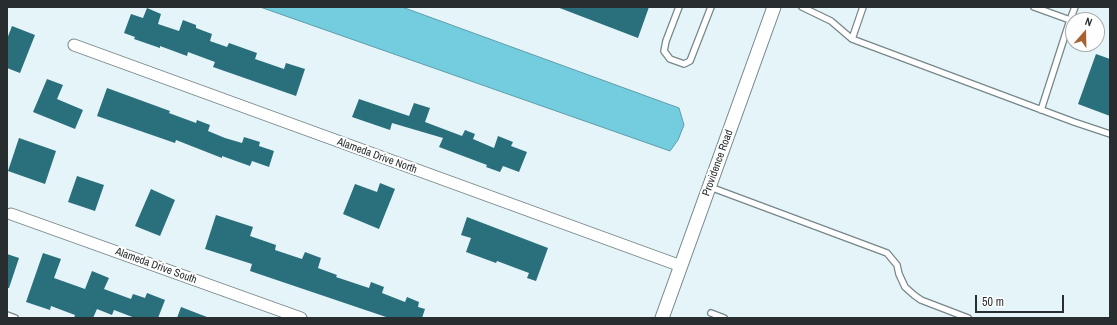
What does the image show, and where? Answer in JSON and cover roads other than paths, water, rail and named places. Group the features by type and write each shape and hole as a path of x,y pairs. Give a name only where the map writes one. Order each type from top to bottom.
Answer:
{"street":[{"name":"Providence Road","path":"662,318 774,7"},
{"name":"Alameda Drive North","path":"74,46 681,266"},
{"name":"Alameda Drive South","path":"11,214 301,318"}],"lane":[{"path":"679,7 666,41 664,51 670,59 684,64 690,61 711,7"},
{"path":"802,7 831,21 852,39 1041,110 1110,134"},
{"path":"852,39 864,7"},
{"path":"1034,7 1065,18"},
{"path":"1041,110 1065,36"},
{"path":"709,187 887,253 897,265 905,287 914,295 921,300 968,318"},
{"path":"711,313 724,318"},
{"path":"7,315 14,318"}],"water":[{"path":"260,7 402,7 679,108 684,125 678,140 670,151"}]}
